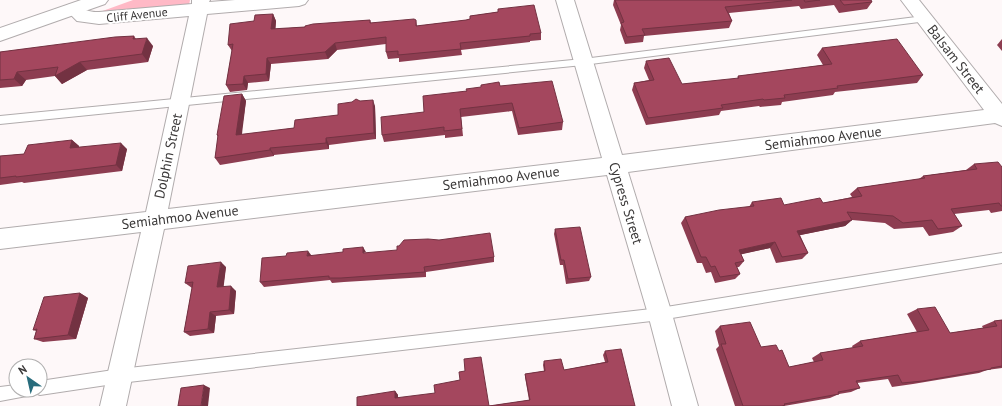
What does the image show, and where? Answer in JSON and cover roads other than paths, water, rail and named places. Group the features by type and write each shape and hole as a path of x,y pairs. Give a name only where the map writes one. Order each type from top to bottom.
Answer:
{"street":[{"path":"0,35 99,0"},
{"name":"Cliff Avenue","path":"74,9 82,17 99,18 200,4 299,0"},
{"name":"Cypress Street","path":"565,0 660,314 685,406"},
{"name":"Balsam Street","path":"910,0 1001,115"},
{"name":"Dolphin Street","path":"113,406 155,220 200,4"},
{"name":"Semiahmoo Avenue","path":"0,239 615,165 1001,115"}],"lane":[{"path":"0,120 583,62 924,19"},
{"path":"48,387 120,376 660,314 1002,258"}]}
